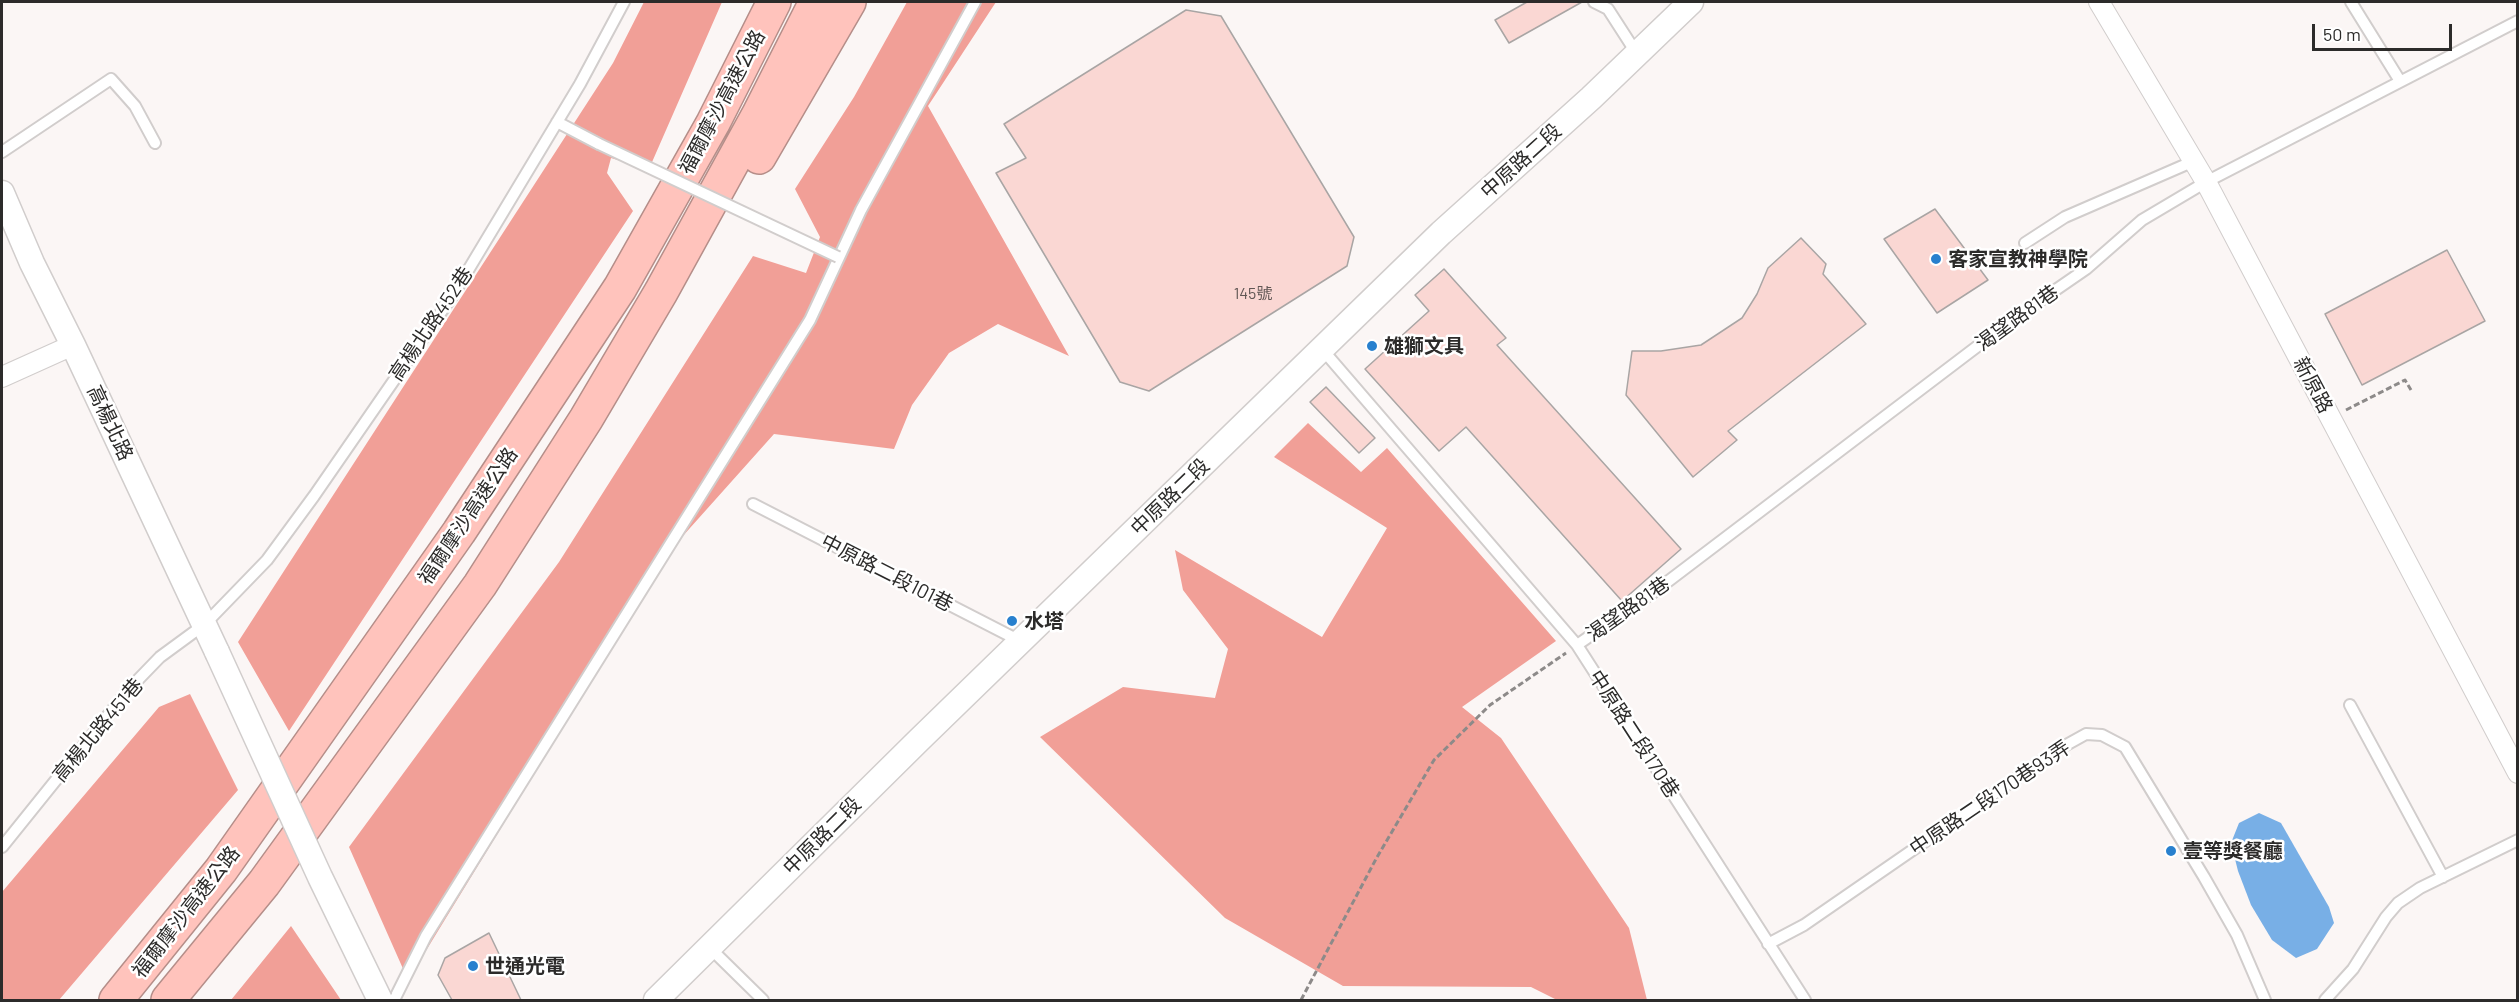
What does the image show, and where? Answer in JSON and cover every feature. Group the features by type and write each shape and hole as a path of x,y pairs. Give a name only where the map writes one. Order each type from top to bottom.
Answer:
{"highway":[{"name":"福爾摩沙高速公路","path":"116,1000 221,870 459,532 614,298 713,123 774,2"},
{"name":"福爾摩沙高速公路","path":"168,1000 264,883 473,594 586,419 759,114 816,2"},
{"path":"586,419 771,137 849,2"}],"street":[{"name":"中原路二段","path":"656,1000 1441,233 1591,98 1691,2"},
{"name":"新原路","path":"2099,2 2206,182 2517,773"},
{"name":"高楊北路","path":"2,193 32,263 205,624 320,877 380,1000"},
{"path":"2,376 73,345"}],"lane":[{"name":"高楊北路452巷","path":"205,624 267,560 455,292 557,122 624,2"},
{"path":"394,1000 426,936 810,320 861,210 975,2"},
{"path":"1594,2 1608,9 1637,54"},
{"path":"2351,2 2400,81"},
{"name":"渴望路81巷","path":"1577,645 1654,592 2003,327 2086,269 2142,220 2206,182 2517,21"},
{"path":"2,152 111,79 135,106 155,143"},
{"path":"557,122 838,258"},
{"path":"2025,243 2065,217 2194,161"},
{"name":"中原路二段170巷","path":"1322,348 1577,645 1805,1000"},
{"name":"中原路二段101巷","path":"753,504 1021,642"},
{"name":"高楊北路451巷","path":"2,847 130,688 160,657 205,624"},
{"path":"2350,705 2443,877"},
{"name":"中原路二段170巷93弄","path":"1768,944 1804,925 2059,749 2086,734 2102,735 2125,747 2204,876 2237,936 2265,1000"},
{"path":"2325,1000 2353,969 2386,916 2398,903 2420,888 2517,840"},
{"path":"710,948 763,1000"}],"path":[{"path":"2331,418 2405,380 2411,390"},
{"path":"1301,1000 1376,860 1434,760 1490,705 1577,645"}],"shaded area":[{"path":"644,2 722,2 649,169 611,158 607,173 633,211 289,731 238,642 613,63"},
{"path":"907,2 996,2 928,106 1069,356 998,324 949,353 912,405 894,449 774,434 673,547 408,980 349,847 559,562 753,256 806,273 820,237 795,189 854,97"},
{"path":"1308,423 1361,472 1387,448 1556,641 1462,707 1501,738 1629,928 1647,1000 1557,1000 1531,987 1343,986 1225,918 1040,737 1123,687 1215,698 1228,649 1183,590 1175,550 1322,637 1387,528 1274,457"},
{"path":"190,694 238,790 59,1000 2,1000 2,892 159,707"},
{"path":"291,926 341,1000 231,1000"}],"water":[{"path":"2259,813 2281,823 2329,907 2334,923 2317,949 2296,958 2272,940 2251,905 2238,871 2231,843 2239,823"}],"building":[{"path":"1527,2 1582,2 1509,43 1495,20"},
{"path":"1186,10 1221,16 1354,237 1347,266 1149,391 1120,382 996,173 1026,158 1004,124"},
{"name":"客家宣教神學院","path":"1935,209 1988,280 1937,313 1884,239"},
{"path":"1801,238 1826,264 1823,274 1866,324 1728,431 1737,440 1693,477 1626,395 1632,351 1661,351 1701,345 1742,318 1757,294 1768,268"},
{"path":"2447,250 2485,321 2362,385 2325,314"},
{"path":"1444,269 1506,338 1497,345 1681,549 1622,601 1466,427 1439,451 1365,369 1429,311 1415,295"},
{"path":"1326,387 1375,438 1359,453 1310,402"},
{"name":"世通光電","path":"489,933 521,1000 452,1000 438,975 445,958"}],"place":[{"name":"客家宣教神學院","path":"1936,259"},
{"name":"雄獅文具","path":"1372,346"},
{"name":"水塔","path":"1012,621"},
{"name":"壹等獎餐廳","path":"2171,851"},
{"name":"世通光電","path":"473,966"}]}
